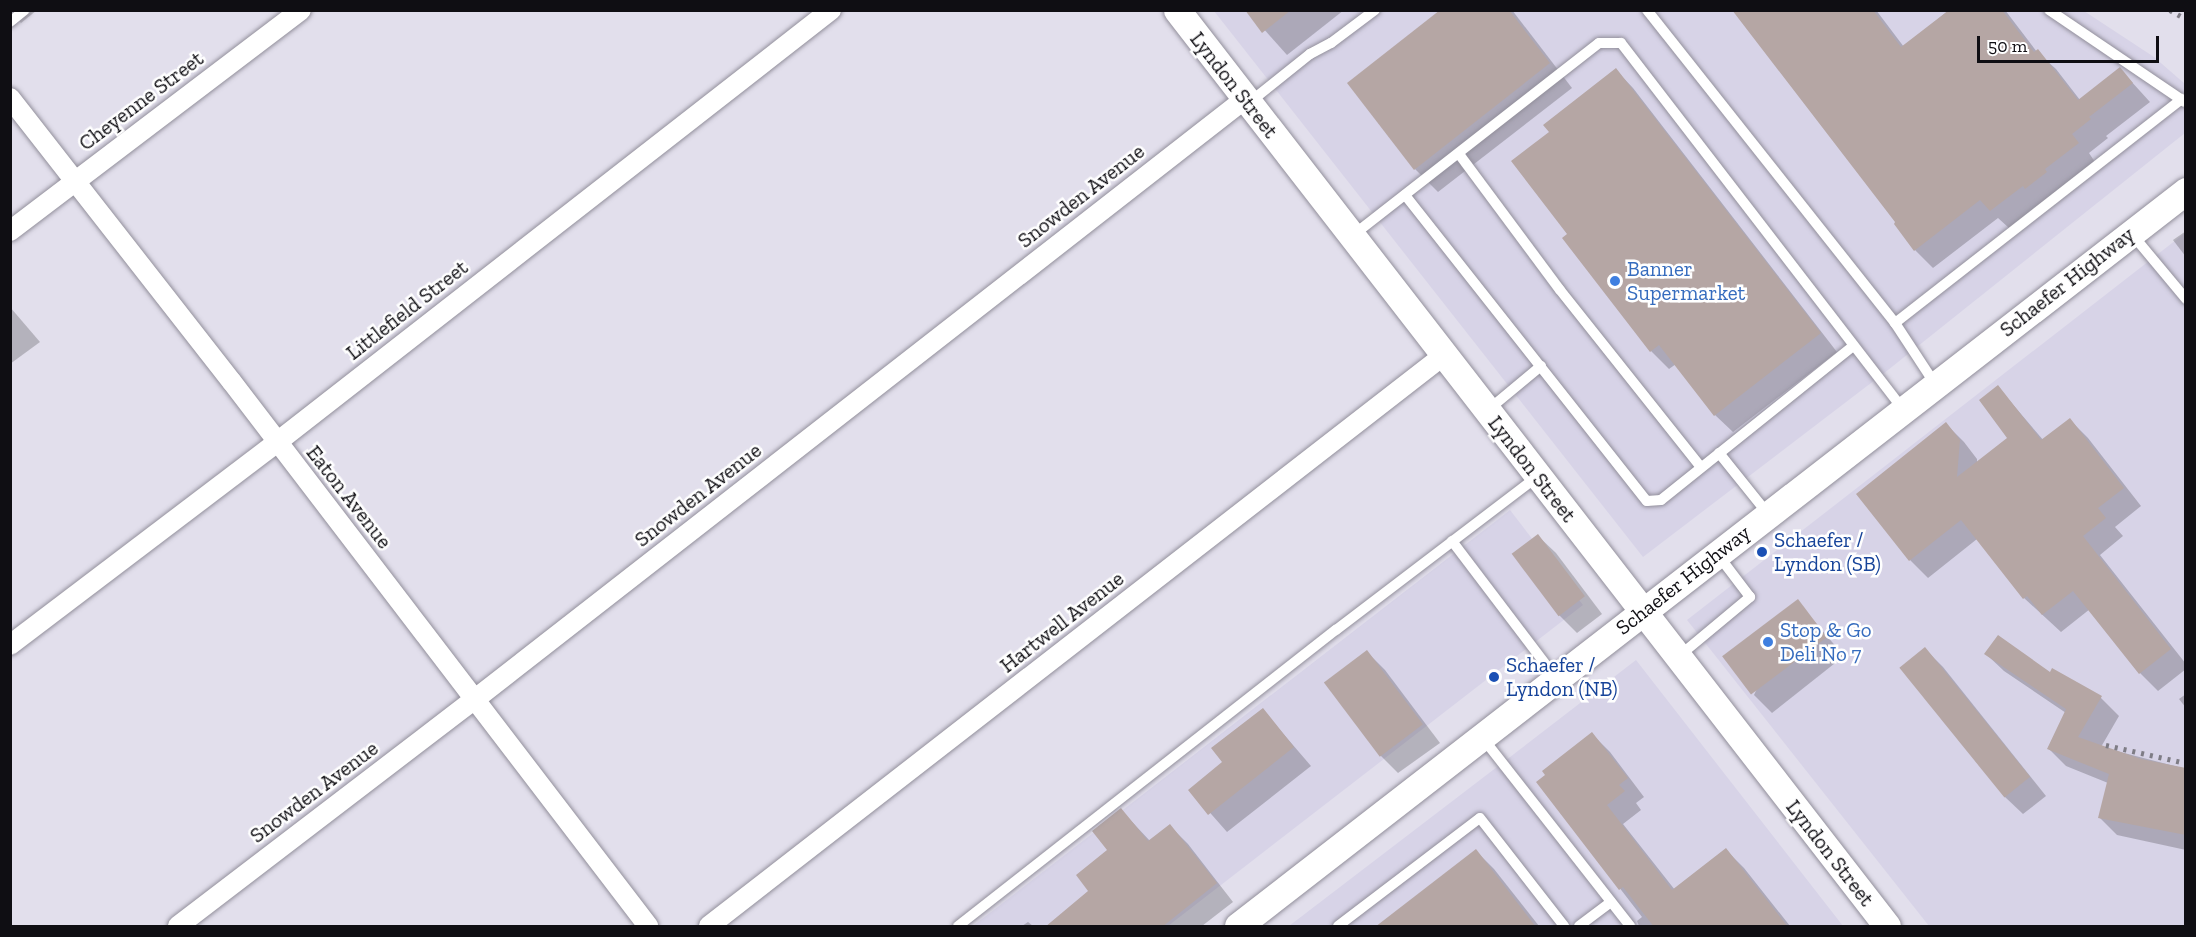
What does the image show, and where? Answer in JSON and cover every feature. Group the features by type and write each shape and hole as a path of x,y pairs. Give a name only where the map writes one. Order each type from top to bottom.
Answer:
{"street":[{"name":"Cheyenne Street","path":"10,231 301,10"},
{"name":"Littlefield Street","path":"10,645 276,443 831,10"},
{"name":"Lyndon Street","path":"1177,10 1887,927"},
{"name":"Eaton Avenue","path":"10,98 648,927"},
{"name":"Snowden Avenue","path":"178,927 1247,101"},
{"name":"Schaefer Highway","path":"1238,927 1642,611 2186,191"},
{"name":"Hartwell Avenue","path":"709,927 1444,355"}],"lane":[{"path":"10,22 25,10"},
{"path":"1247,101 1310,54 1331,43 1375,10"},
{"path":"1647,10 1896,323 1935,384"},
{"path":"1896,323 2184,100 2049,10"},
{"path":"1352,236 1599,43 1621,43 1852,346 1903,409"},
{"path":"1459,154 1560,290 1701,467"},
{"path":"1406,195 1647,501 1661,500 1852,346"},
{"path":"2131,233 2186,299"},
{"path":"1487,411 1541,366"},
{"path":"1719,453 1768,514"},
{"path":"958,927 1538,476"},
{"path":"1452,541 1556,678"},
{"path":"1677,657 1750,597 1717,553"},
{"path":"1481,736 1630,927"},
{"path":"1338,927 1480,818 1564,927"},
{"path":"1579,927 1611,902"}],"shaded area":[{"path":"1214,11 2084,11 2154,57 2185,84 2185,133 1888,370 1643,557"},
{"path":"2185,233 2185,926 1929,926 1687,620"},
{"path":"1510,510 1583,605 1168,926 973,926"},
{"path":"1636,660 1843,926 1289,926 1514,754"}],"building":[{"path":"1245,10 1291,10 1262,33"},
{"path":"1440,10 1509,10 1550,63 1414,170 1347,83"},
{"path":"1732,10 1873,10 1901,47 1949,10 2002,10 2034,52 2038,49 2078,100 2120,67 2133,83 2089,117 2091,119 2072,134 2079,143 2045,169 2047,172 2025,189 2023,186 1990,211 1980,200 1914,251 1894,224 1895,222"},
{"path":"1616,68 1821,333 1714,416 1659,345 1650,352 1562,238 1567,234 1511,161 1549,132 1543,125"},
{"path":"1998,385 2041,440 2070,418 2124,488 2098,508 2106,518 2083,536 2171,649 2139,674 2073,591 2042,615 2027,596 2023,599 1961,520 1909,561 1856,494 1946,422 1960,440 1957,477 2007,438 1979,400"},
{"path":"1538,534 1585,596 1559,616 1512,554"},
{"path":"1798,599 1827,637 1751,695 1722,656"},
{"path":"1998,635 2050,672 2052,668 2102,696 2078,737 2141,759 2186,768 2186,835 2098,818 2109,774 2047,749 2066,709 1984,654"},
{"path":"1925,647 2030,777 2004,798 1899,668"},
{"path":"1367,650 1423,724 1380,757 1324,682"},
{"path":"1263,708 1294,747 1208,815 1188,790 1222,762 1211,748"},
{"path":"1592,732 1628,778 1619,785 1625,791 1607,805 1672,890 1726,848 1788,927 1654,927 1623,887 1619,890 1536,782 1545,775 1542,771"},
{"path":"1121,808 1148,841 1170,824 1217,883 1162,927 1045,927 1088,891 1076,875 1107,850 1092,831"},
{"path":"1476,849 1536,927 1375,927"}],"railway":[{"path":"2170,10 2186,19"},
{"path":"2106,745 2186,763"}],"place":[{"name":"Banner Supermarket","path":"1615,281"},
{"name":"Schaefer / Lyndon (SB)","path":"1762,552"},
{"name":"Stop & Go Deli No 7","path":"1768,642"},
{"name":"Schaefer / Lyndon (NB)","path":"1494,677"}]}
